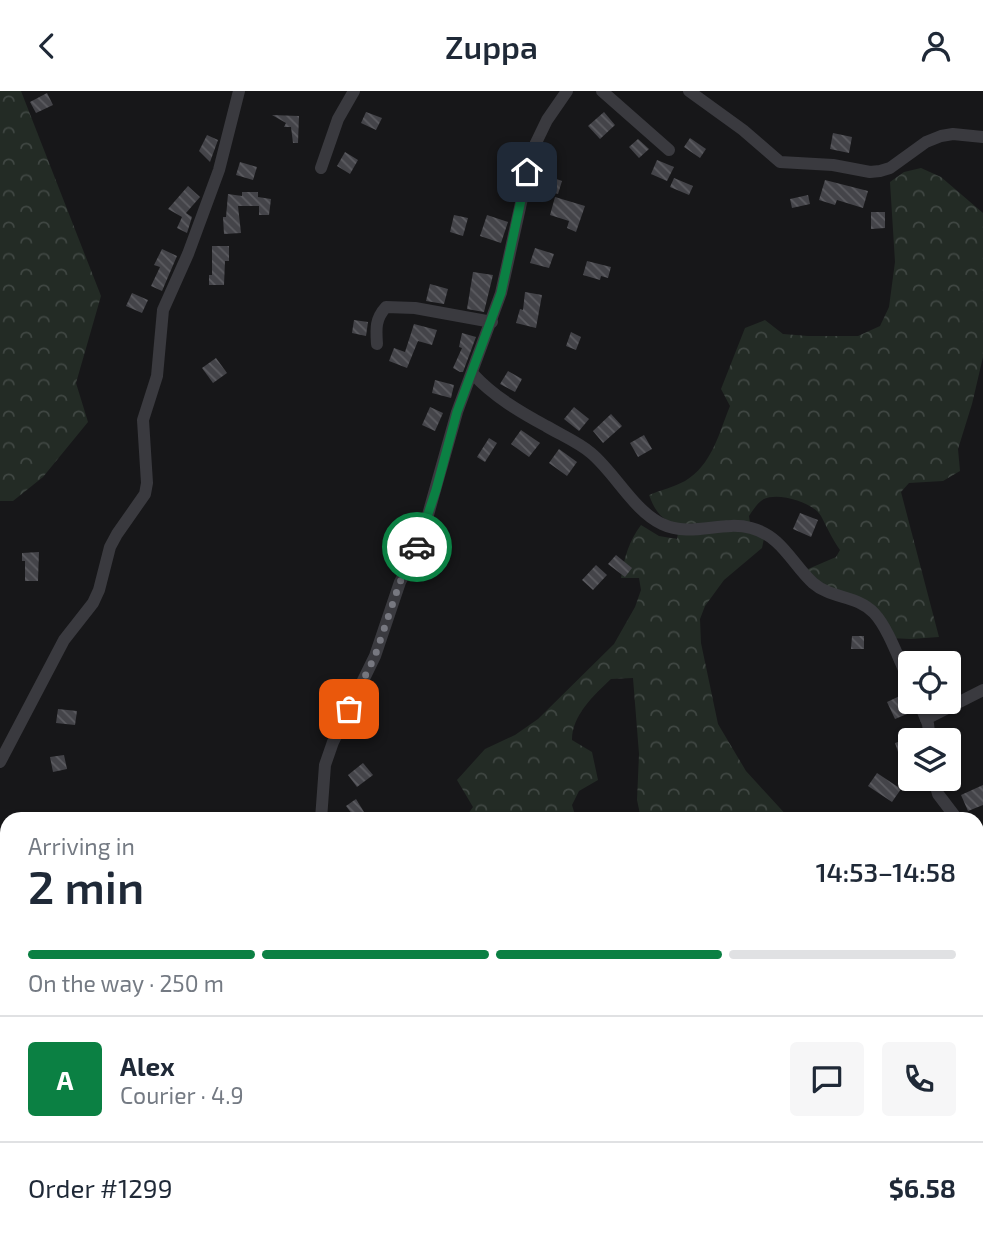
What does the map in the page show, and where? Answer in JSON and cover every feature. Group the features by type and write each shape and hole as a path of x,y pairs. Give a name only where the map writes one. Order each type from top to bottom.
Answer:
{"street":[{"path":"0,762 64,640 93,603 110,547 145,494 147,483 143,420 157,376 163,310 183,267 219,170 239,91"},
{"path":"321,169 338,119 354,91"},
{"path":"322,812 325,765 333,742 375,656 400,582 424,529 457,412 501,293 533,149 547,120 567,91"},
{"path":"602,91 669,150"},
{"path":"689,91 743,130 780,162 833,165 870,173 890,169 926,142 941,136 953,134 983,137"},
{"path":"377,344 376,326 379,314 386,307 425,309 492,321"},
{"path":"473,374 484,386 507,402 588,450 643,510 660,524 688,530 741,526 753,528 769,536 786,550 811,582 824,591 856,600 872,610 880,619 898,657"},
{"path":"926,719 983,690"},
{"path":"924,714 928,728"},
{"path":"937,791 952,812"}],"green space":[{"path":"0,91 21,91 101,296 76,383 88,422 43,477 13,501 0,501"},
{"path":"921,168 941,177 983,213 983,357 958,449 960,471 943,481 909,483 901,492 939,637 889,638 871,611 801,572 836,557 840,550 821,516 811,506 786,498 764,499 749,516 750,523 766,529 762,548 724,580 705,606 700,619 701,643 718,724 746,771 784,812 640,812 637,800 639,754 633,678 611,679 585,706 576,722 572,740 592,752 598,780 579,791 572,805 574,812 469,812 473,807 457,780 485,749 515,735 538,719 614,644 635,607 641,590 639,578 621,578 628,550 641,525 659,536 677,539 679,526 660,515 649,495 685,481 708,457 730,406 721,389 745,328 765,320 783,334 858,336 880,326 889,307 895,262 890,182 904,172"}],"building":[{"path":"47,93 53,105 36,113 30,102"},
{"path":"366,112 382,118 376,130 361,123"},
{"path":"604,112 615,125 600,139 588,126"},
{"path":"272,115 299,116 298,143 293,143 291,127 284,127 286,123"},
{"path":"833,133 852,137 849,153 830,149"},
{"path":"207,135 218,140 210,162 199,151"},
{"path":"690,138 706,149 700,158 684,147"},
{"path":"638,139 649,149 639,158 629,147"},
{"path":"345,152 358,160 350,174 337,166"},
{"path":"657,160 674,167 667,181 651,174"},
{"path":"240,162 257,167 253,180 236,175"},
{"path":"548,176 562,181 558,194 543,190"},
{"path":"674,178 693,186 689,195 670,187"},
{"path":"825,180 868,191 863,208 837,200 835,205 819,200"},
{"path":"188,186 200,197 186,213 192,217 187,233 177,228 182,217 168,209"},
{"path":"242,192 258,192 258,197 271,199 269,215 259,215 259,206 238,206 241,233 224,234 223,217 226,217 228,194 242,196"},
{"path":"808,195 810,204 792,208 790,199"},
{"path":"555,197 585,206 576,232 567,228 569,221 550,215"},
{"path":"871,212 885,212 885,228 871,229"},
{"path":"454,215 468,218 463,236 450,232"},
{"path":"487,215 508,222 501,243 480,236"},
{"path":"212,246 229,246 224,285 209,285 209,275 212,275"},
{"path":"535,248 554,254 549,268 530,263"},
{"path":"162,249 177,256 162,291 151,286 160,267 154,265"},
{"path":"587,261 611,267 608,278 601,276 600,280 583,275"},
{"path":"473,272 493,275 484,312 467,309"},
{"path":"430,284 448,289 444,304 426,301"},
{"path":"525,292 542,295 536,328 516,323 520,309 523,310"},
{"path":"132,293 148,300 142,313 126,306"},
{"path":"354,320 368,322 366,336 352,333"},
{"path":"414,324 437,330 432,345 418,341 407,368 389,361 394,348 405,352"},
{"path":"571,332 581,337 576,350 566,346"},
{"path":"462,333 476,337 463,372 460,372 453,368 462,348 459,347"},
{"path":"216,358 227,373 213,383 202,368"},
{"path":"508,371 522,379 515,392 500,384"},
{"path":"435,380 454,385 451,398 432,393"},
{"path":"430,407 443,413 435,431 422,425"},
{"path":"574,407 589,419 579,431 564,419"},
{"path":"611,414 622,426 603,443 593,431"},
{"path":"521,430 540,443 529,457 511,444"},
{"path":"644,435 652,449 638,457 630,443"},
{"path":"489,438 497,443 485,462 477,457"},
{"path":"559,449 577,462 567,476 549,463"},
{"path":"800,513 818,520 811,537 793,529"},
{"path":"39,552 38,581 25,581 25,561 22,561 22,553"},
{"path":"616,555 632,568 625,577 608,564"},
{"path":"596,565 607,575 593,590 582,580"},
{"path":"852,636 864,636 864,649 851,649"},
{"path":"898,697 898,714 907,714 895,719 887,702"},
{"path":"58,709 77,711 75,725 56,723"},
{"path":"64,755 67,769 53,772 50,757"},
{"path":"363,763 373,775 357,787 348,775"},
{"path":"877,773 898,787 900,791 892,802 868,786"},
{"path":"983,785 983,805 968,811 961,795"},
{"path":"356,799 364,812 350,812 346,806"}],"way so far":[{"path":"349,709 375,656 400,582 417,547"}],"route":[{"path":"417,547 457,412 501,293 527,172"}]}
